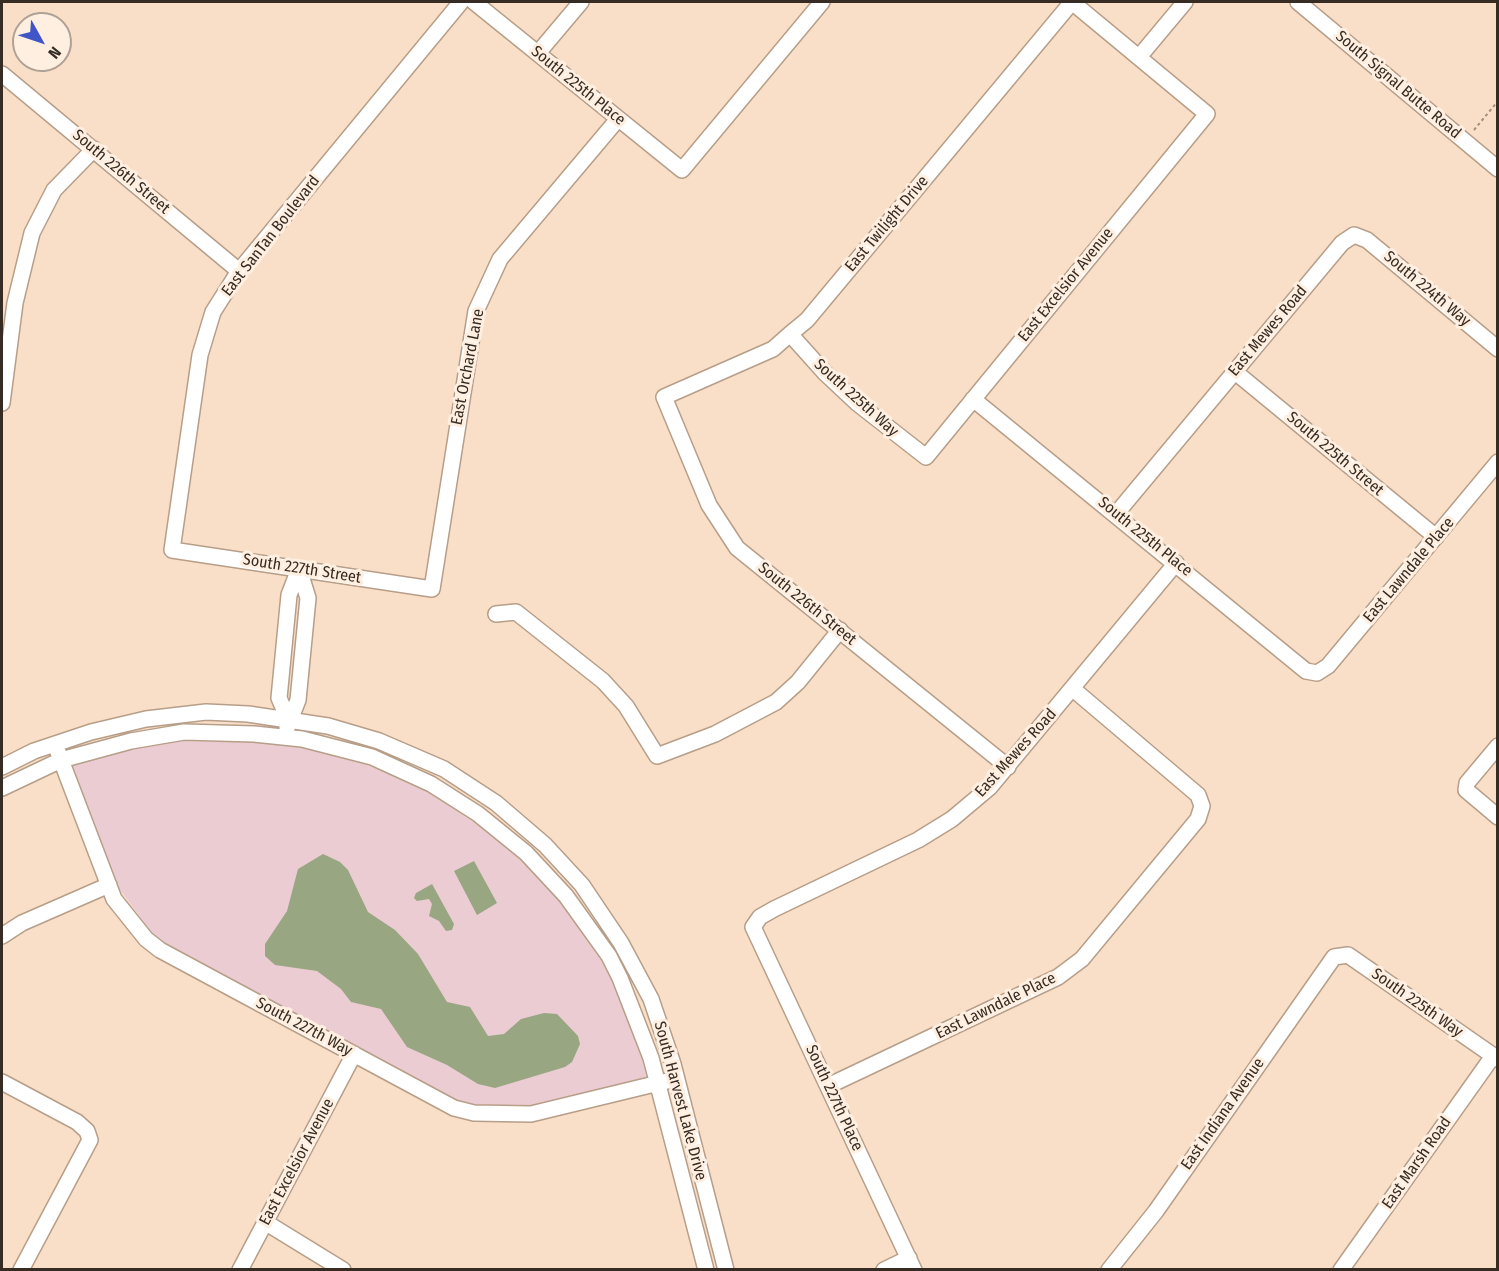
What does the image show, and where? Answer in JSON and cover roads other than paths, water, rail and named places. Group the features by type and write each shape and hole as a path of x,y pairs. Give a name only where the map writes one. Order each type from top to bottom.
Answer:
{"street":[{"name":"East SanTan Boulevard","path":"172,550 200,355 213,312 239,271 461,2"},
{"name":"South 225th Place","path":"474,2 682,170 822,2"},
{"path":"538,53 581,2"},
{"path":"1072,2 1139,57 1185,2"},
{"name":"East Twilight Drive","path":"664,397 773,349 807,320 1072,2"},
{"name":"South Signal Butte Road","path":"1298,2 1497,169"},
{"name":"East Excelsior Avenue","path":"926,457 1207,114 1139,57"},
{"name":"South 226th Street","path":"2,74 239,271"},
{"name":"East Orchard Lane","path":"432,589 476,311 500,259 618,118"},
{"path":"2,403 15,303 32,232 54,190 94,149"},
{"name":"South 224th Way","path":"1354,235 1367,240 1497,349"},
{"name":"East Mewes Road","path":"1116,514 1342,243 1354,235"},
{"name":"South 225th Way","path":"790,334 825,373 857,403 926,457"},
{"name":"South 225th Street","path":"1234,371 1436,537"},
{"name":"South 226th Street","path":"664,397 709,505 737,548 1008,767"},
{"name":"South 225th Place","path":"973,399 1306,670 1317,673"},
{"name":"East Lawndale Place","path":"1317,673 1328,666 1497,462"},
{"name":"South 227th Street","path":"172,550 432,589"},
{"name":"East Mewes Road","path":"753,927 760,917 774,909 918,840 952,819 990,787 1176,563"},
{"path":"288,719 279,698 283,643 289,595 299,569"},
{"path":"285,736 288,719 298,700 308,598 299,569"},
{"path":"496,614 516,612 603,681 626,706 657,756 715,734 776,702 798,682 840,630"},
{"path":"283,643 304,645"},
{"name":"East Lawndale Place","path":"828,1086 1066,971 1082,958 1198,819 1202,806 1198,795 1073,689"},
{"name":"South Harvest Lake Drive","path":"2,767 55,744 91,732 146,719 196,713 248,714 328,726 413,754 486,796 545,845 582,885 621,943 651,999 676,1079 726,1269"},
{"name":"South Harvest Lake Drive","path":"2,788 61,760 120,743 184,732 285,736 340,748 400,769 431,784 478,814 526,853 567,897 609,956 629,997 658,1083 706,1269"},
{"name":"South 227th Way","path":"55,744 114,899 132,922 160,950 454,1108 474,1113 531,1114 676,1079"},
{"path":"1497,746 1467,783 1466,790 1497,817"},
{"path":"2,936 22,923 109,885"},
{"name":"South 227th Place","path":"753,927 911,1264"},
{"name":"South 225th Way","path":"1334,957 1348,955 1495,1057"},
{"name":"East Indiana Avenue","path":"1109,1269 1156,1211 1334,957"},
{"name":"East Excelsior Avenue","path":"240,1269 354,1054"},
{"name":"East Marsh Road","path":"1341,1269 1495,1057"},
{"path":"2,1082 77,1122 87,1131 90,1140 21,1269"},
{"path":"265,1222 343,1269"},
{"path":"884,1269 911,1264"}]}
